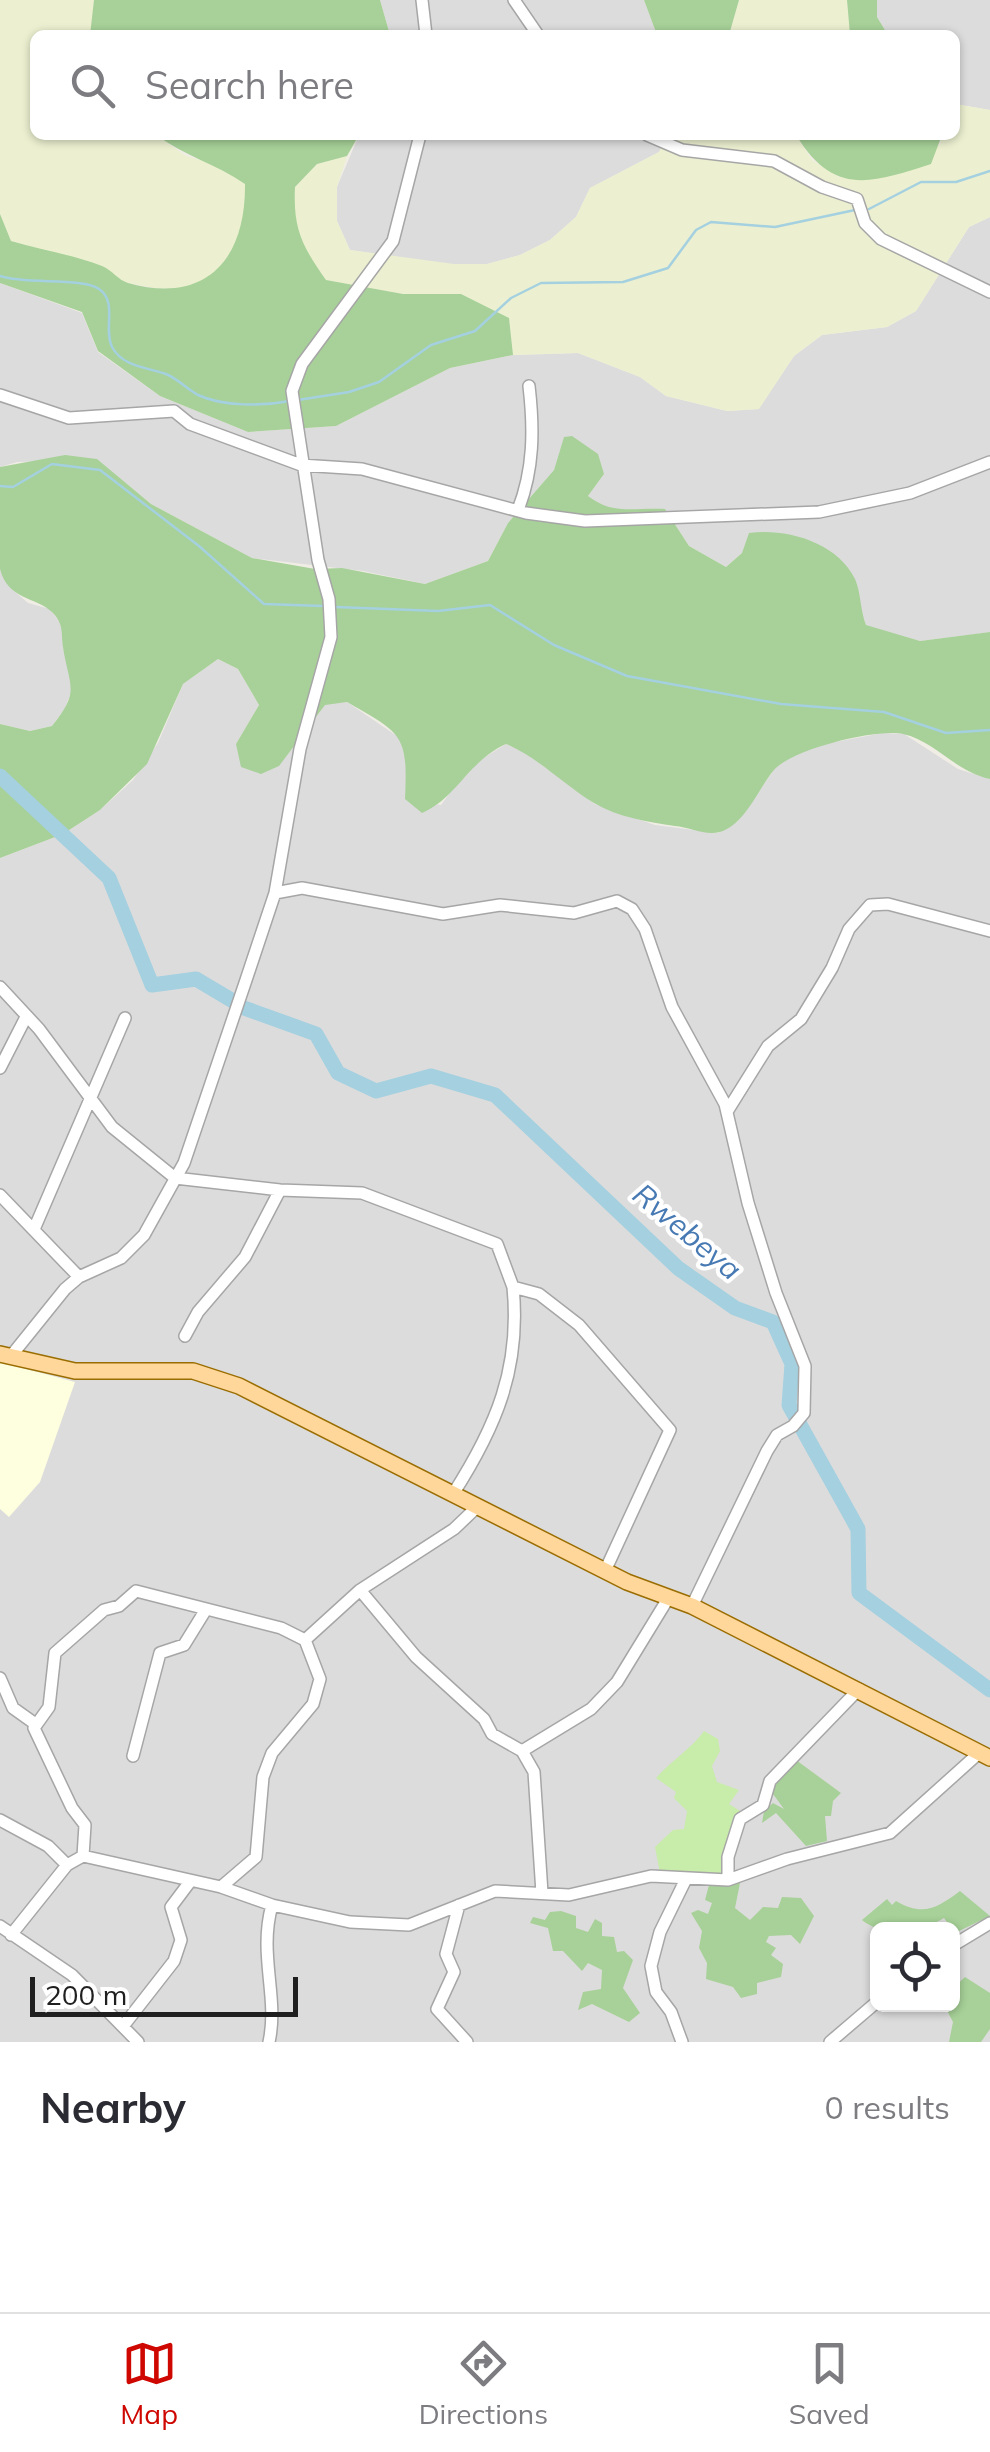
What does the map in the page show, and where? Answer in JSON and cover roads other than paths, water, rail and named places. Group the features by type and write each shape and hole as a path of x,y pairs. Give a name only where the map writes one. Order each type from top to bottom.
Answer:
{"main road":[{"path":"6,1355 75,1371 149,1368 216,1376 605,1571 692,1606 985,1755"}],"street":[{"path":"422,0 425,30"},
{"path":"514,0 535,30"},
{"path":"6,1355 79,1277 138,1244 175,1178 275,894 300,748 331,637 329,599 301,464 292,391 296,376 394,241 419,140"},
{"path":"658,140 682,150 762,159 792,169 822,188 857,199 866,222 881,240 990,292"},
{"path":"518,510 525,491 534,430 529,386"},
{"path":"0,395 69,418 174,411 202,429 301,464 374,472 518,510 586,520 802,514 910,493 990,462"},
{"path":"275,894 302,888 443,914 500,905 574,912 617,901 632,909 645,929 672,1007 728,1110 748,1203 804,1366 804,1413 794,1426 777,1435 767,1450 692,1606"},
{"path":"728,1110 768,1046 800,1019 832,968 849,929 870,906 888,904 990,932"},
{"path":"0,987 123,1137 175,1178 280,1190 362,1192 497,1244 514,1286 517,1325 504,1402 486,1441 453,1494"},
{"path":"0,1068 26,1017"},
{"path":"36,1227 92,1099 105,1056 125,1018"},
{"path":"186,1336 198,1312 245,1257 280,1190"},
{"path":"0,1195 36,1227 79,1277"},
{"path":"514,1286 540,1294 561,1309 670,1430 605,1571"},
{"path":"305,1640 360,1590 454,1529 477,1507"},
{"path":"360,1590 416,1657 484,1719 492,1734 522,1750 536,1785 542,1894"},
{"path":"34,1723 49,1707 55,1653 104,1610 120,1606 136,1591 281,1628 305,1640 320,1679 313,1704 272,1752 264,1777 256,1858 221,1887"},
{"path":"522,1750 591,1710 617,1682 668,1597"},
{"path":"133,1756 160,1653 184,1646 205,1611"},
{"path":"1,1681 13,1708 34,1723 58,1781 85,1825 83,1856"},
{"path":"728,1880 728,1857 740,1818 763,1805 770,1780 859,1689"},
{"path":"138,2042 72,1975 5,1931 67,1865 83,1856 189,1883 221,1887 272,1905 350,1922 409,1925 495,1890 569,1895 651,1876 728,1880 787,1859 890,1833 985,1755"},
{"path":"0,1820 48,1846 67,1865"},
{"path":"682,2042 671,2012 656,1992 651,1966 660,1932 686,1879"},
{"path":"124,2026 174,1962 181,1940 171,1907 189,1883"},
{"path":"269,2042 273,2025 265,1941 272,1905"},
{"path":"459,1905 446,1954 454,1972 437,2009 466,2042"},
{"path":"960,1941 990,1923"},
{"path":"830,2042 870,2008"}],"waterway":[{"path":"869,209 921,182 956,182 990,171"},
{"path":"298,400 349,392 379,382 431,345 475,331 511,298 541,283 623,282 668,268 696,230 711,222 775,227 855,210"},
{"path":"0,276 80,283 99,289 108,301 110,340 117,354 170,376 198,395 244,404 290,401"},
{"path":"0,486 13,487 52,464 100,470 199,546 264,604 323,606"},
{"path":"336,607 438,611 490,605 554,645 627,676 781,704 884,712 946,733 990,730"},
{"name":"Rwebeya","path":"0,776 109,878 152,985 196,979 233,1001"},
{"name":"Rwebeya","path":"244,1008 316,1034 338,1073 376,1091 431,1076 495,1095 678,1268 735,1308 773,1322 792,1364 789,1405 858,1529 859,1593 990,1690"}]}
